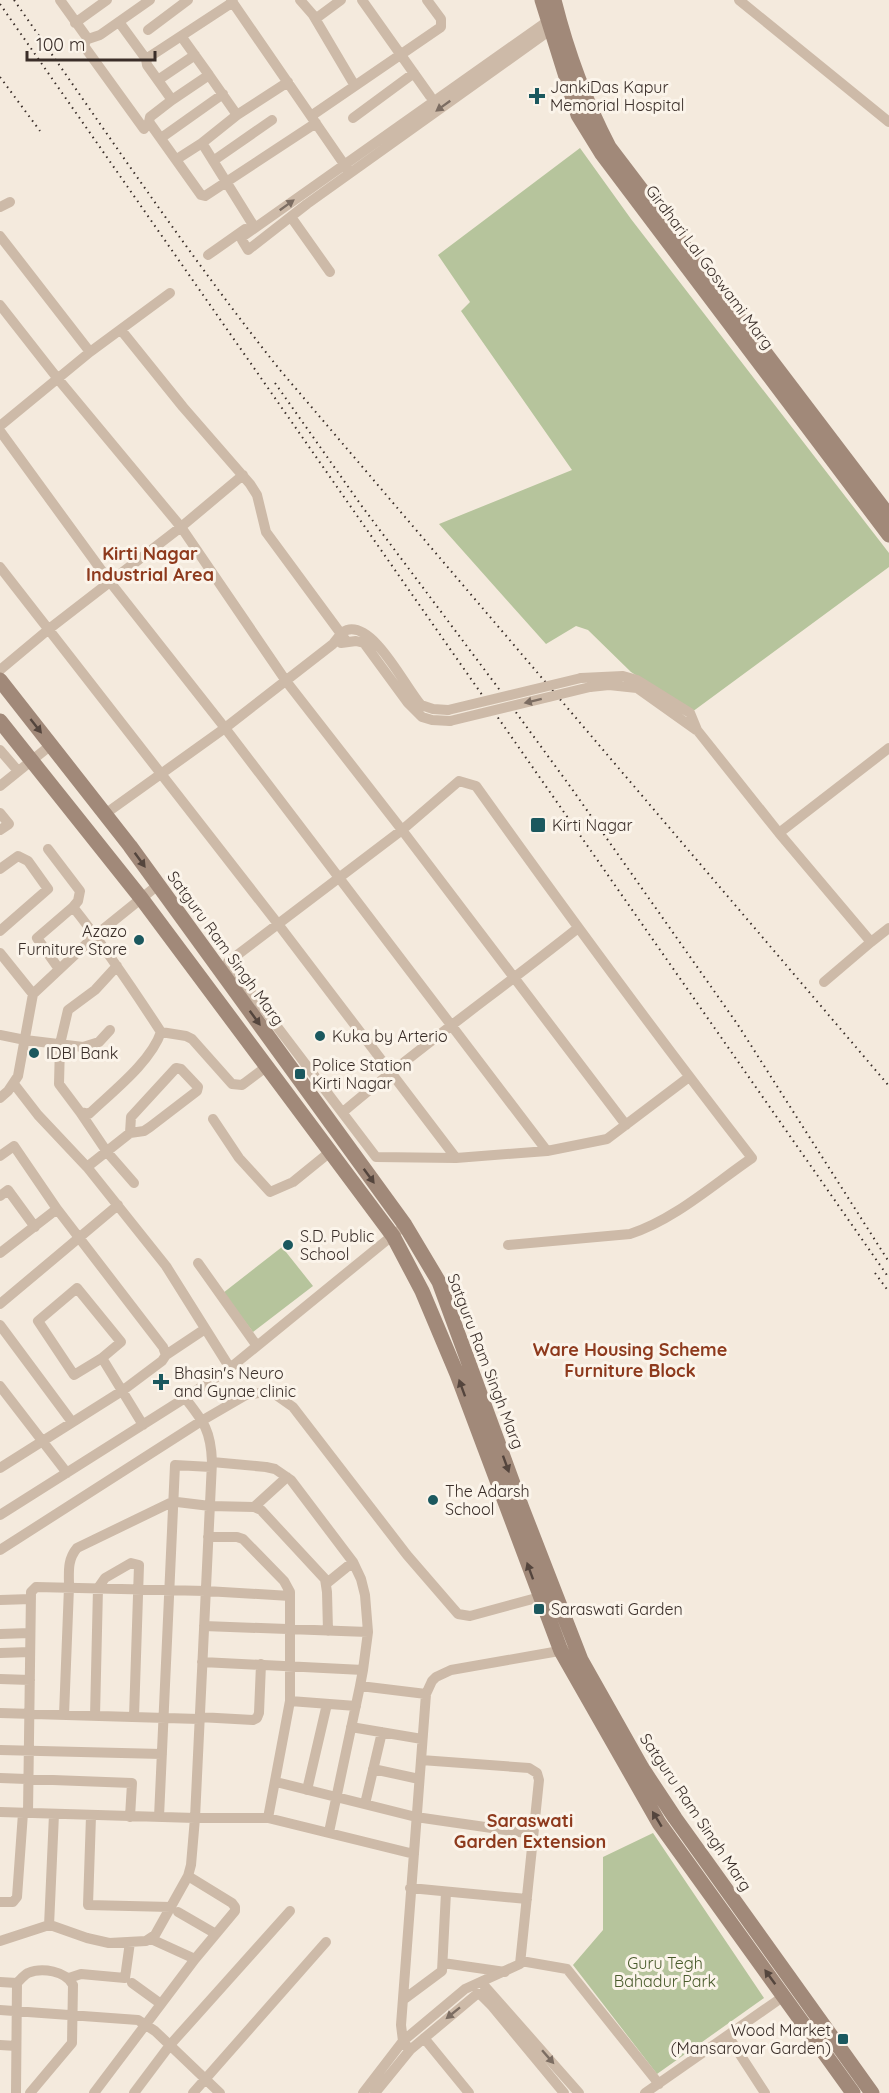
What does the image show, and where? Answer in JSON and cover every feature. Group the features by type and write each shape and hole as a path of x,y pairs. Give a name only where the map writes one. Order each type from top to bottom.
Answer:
{"main road":[{"name":"Girdhari Lal Goswami Marg","path":"542,0 554,18 590,111 609,147 889,516"},
{"name":"Girdhari Lal Goswami Marg","path":"554,18 578,115 602,154 889,535"},
{"name":"Satguru Ram Singh Marg","path":"0,680 158,885 224,965 405,1225 439,1282 529,1528 577,1649 647,1776 872,2093"},
{"name":"Satguru Ram Singh Marg","path":"0,721 141,898 393,1236 422,1292 457,1374 561,1651 659,1823 853,2093"}],"street":[{"path":"75,23 107,0"},
{"path":"62,1 75,23 87,38 92,39 150,0"},
{"path":"148,30 188,0"},
{"path":"300,0 313,15 355,86"},
{"path":"313,15 318,17 322,15 341,0"},
{"path":"362,0 430,96"},
{"path":"209,75 154,113 149,120 203,196 227,182 314,120 355,86 441,27 441,19 428,0"},
{"path":"739,0 889,122"},
{"path":"146,59 232,1 347,169"},
{"path":"254,226 241,239 248,250 347,169 554,18"},
{"path":"119,22 172,100"},
{"path":"181,36 237,115"},
{"path":"87,38 84,46 144,129"},
{"path":"158,80 195,55"},
{"path":"353,118 414,73"},
{"path":"177,159 202,143 237,115 288,82"},
{"path":"161,138 223,94"},
{"path":"213,161 272,120"},
{"path":"202,143 254,226"},
{"path":"208,255 347,169"},
{"path":"291,217 330,272"},
{"path":"0,236 90,352"},
{"path":"0,426 90,352 170,293"},
{"path":"0,305 58,379 181,527 286,681 626,1125"},
{"path":"121,330 183,407 243,475 257,495 266,531 344,638"},
{"path":"0,431 110,582 225,728 547,1151"},
{"path":"0,670 243,475"},
{"path":"0,567 278,924 456,1158"},
{"path":"105,814 225,728 333,644 344,638 356,640 364,643 408,703 422,717 432,720 590,687 609,685 637,688 697,730 871,942"},
{"path":"449,716 581,678 622,675 637,680 690,713 697,730"},
{"path":"0,786 51,746"},
{"path":"779,832 889,748"},
{"path":"0,750 18,771"},
{"path":"508,1245 630,1234 645,1229 662,1221 752,1158 688,1077 476,786 459,781 402,830 224,965 343,1112 376,1157 456,1158 547,1151 607,1139 688,1077"},
{"path":"0,813 9,824 0,830"},
{"path":"48,849 80,891 78,901 73,907 37,938 59,969"},
{"path":"0,869 18,856 28,861 48,889 0,931"},
{"path":"0,1098 14,1084 21,1067 33,994 96,935 158,885"},
{"path":"73,907 96,935 161,1032 186,1035 192,1039 232,1084 242,1085 266,1067"},
{"path":"343,1112 391,1071 578,928"},
{"path":"824,982 889,928"},
{"path":"0,953 33,994"},
{"path":"117,966 94,990 68,1010 60,1044 58,1081 106,1152 134,1184"},
{"path":"0,1035 25,1040 90,1046 99,1042 110,1030"},
{"path":"80,1112 89,1114 126,1080 152,1050 161,1032"},
{"path":"87,1167 130,1133 144,1131 150,1127 197,1091 198,1087 181,1069 176,1068 131,1117 130,1133"},
{"path":"14,1084 38,1115 87,1167 166,1266 230,1368"},
{"path":"213,1119 239,1158 270,1192 292,1182 330,1152"},
{"path":"0,1156 14,1146 57,1209 163,1347 166,1355"},
{"path":"0,1196 8,1190 35,1227"},
{"path":"0,1304 118,1205"},
{"path":"0,1253 57,1209"},
{"path":"0,1515 230,1368 405,1225"},
{"path":"198,1263 257,1346"},
{"path":"77,1288 121,1342 102,1358 74,1375 38,1321 77,1288"},
{"path":"0,1325 72,1422"},
{"path":"2,1462 42,1441 122,1391 162,1361 166,1355 205,1329"},
{"path":"102,1358 143,1425"},
{"path":"0,1386 67,1473"},
{"path":"0,1550 203,1420 246,1395 266,1392 276,1395 293,1407 407,1555 458,1614 470,1616 540,1597"},
{"path":"152,1939 175,1909 188,1876 195,1818 212,1464 210,1438 203,1420 185,1398"},
{"path":"159,1817 175,1465 212,1464 266,1467 275,1469 287,1477 353,1562 365,1595 368,1632 363,1670 329,1832"},
{"path":"254,1508 287,1477"},
{"path":"64,1715 70,1555 77,1548 173,1503 261,1510 327,1583 328,1631"},
{"path":"208,1537 243,1539 284,1581 290,1596 290,1701 268,1818"},
{"path":"327,1583 353,1562"},
{"path":"95,1716 98,1588 105,1578 131,1563 139,1565 134,1717"},
{"path":"0,1902 13,1902 17,1897 28,1779 31,1592 34,1587 206,1591 290,1596"},
{"path":"0,1600 31,1599"},
{"path":"204,1626 368,1632"},
{"path":"0,1634 30,1633"},
{"path":"407,2046 401,2025 426,1694 436,1677 451,1670 577,1649"},
{"path":"0,1653 30,1652"},
{"path":"202,1662 363,1670"},
{"path":"0,1713 253,1720 259,1713 261,1664"},
{"path":"0,1678 30,1680"},
{"path":"360,1686 426,1694"},
{"path":"290,1701 356,1706"},
{"path":"307,1790 327,1704"},
{"path":"351,1727 422,1739"},
{"path":"365,1804 382,1732"},
{"path":"0,1750 162,1754"},
{"path":"363,2093 465,1989 517,1967 521,1961 539,1780 537,1773 529,1768 421,1760"},
{"path":"373,1769 419,1779"},
{"path":"0,1778 132,1783 130,1816"},
{"path":"276,1782 416,1817 533,1834"},
{"path":"0,1812 91,1816 268,1818 414,1854"},
{"path":"49,1926 54,1814"},
{"path":"91,1816 88,1905 175,1909 216,1934"},
{"path":"94,2093 195,1959 232,1915 235,1907 232,1903 188,1876"},
{"path":"410,1888 527,1899"},
{"path":"403,2000 440,1973 443,1963 446,1892"},
{"path":"134,2093 170,2045 290,1911"},
{"path":"0,1941 49,1926 61,1927 100,1941 130,1942 152,1939 195,1959"},
{"path":"69,1978 81,1974 125,1978 130,1942"},
{"path":"193,2093 326,1942"},
{"path":"521,1961 567,1969 659,2084"},
{"path":"443,1963 505,1972"},
{"path":"16,2093 17,1983 27,1973 38,1971 58,1973 69,1978 73,1985 72,2043 30,2093"},
{"path":"0,1982 17,1983"},
{"path":"481,1982 480,1994 564,2093"},
{"path":"481,1982 579,2093"},
{"path":"132,1983 161,2004"},
{"path":"375,2093 407,2046 424,2038 477,1994 480,1994"},
{"path":"645,2093 784,1996"},
{"path":"0,2010 130,2018 146,2025 170,2045 220,2093"},
{"path":"728,2036 765,2093"},
{"path":"424,2038 464,2091"},
{"path":"0,2045 16,2046"}],"green space":[{"path":"580,148 631,219 889,553 889,567 692,712 631,672 588,630 576,626 546,644 439,524 572,470 461,311 470,302 438,255"},
{"path":"282,1247 313,1286 253,1332 223,1293"},
{"name":"Guru Tegh Bahadur Park","path":"653,1833 764,1998 657,2074 573,1965 603,1930 603,1857"}],"railway":[{"path":"14,0 177,233 280,370 889,1086"},
{"path":"0,4 889,1278"},
{"path":"0,77 40,131"},
{"path":"275,383 361,505 572,789 738,1025 889,1262"},
{"path":"875,1273 889,1292"}],"place":[{"name":"JankiDas Kapur Memorial Hospital","path":"537,96"},
{"name":"Kirti Nagar","path":"538,825"},
{"name":"Azazo Furniture Store","path":"139,940"},
{"name":"Kuka by Arterio","path":"320,1036"},
{"name":"IDBI Bank","path":"34,1053"},
{"name":"Police Station Kirti Nagar","path":"300,1074"},
{"name":"S.D. Public School","path":"288,1245"},
{"name":"Bhasin's Neuro and Gynae clinic","path":"161,1382"},
{"name":"The Adarsh School","path":"433,1500"},
{"name":"Saraswati Garden","path":"539,1609"},
{"name":"Wood Market (Mansarovar Garden)","path":"843,2039"}],"district":[{"name":"Kirti Nagar Industrial Area","path":"150,564"},
{"name":"Ware Housing Scheme Furniture Block","path":"630,1360"},
{"name":"Saraswati Garden Extension","path":"530,1831"}]}
